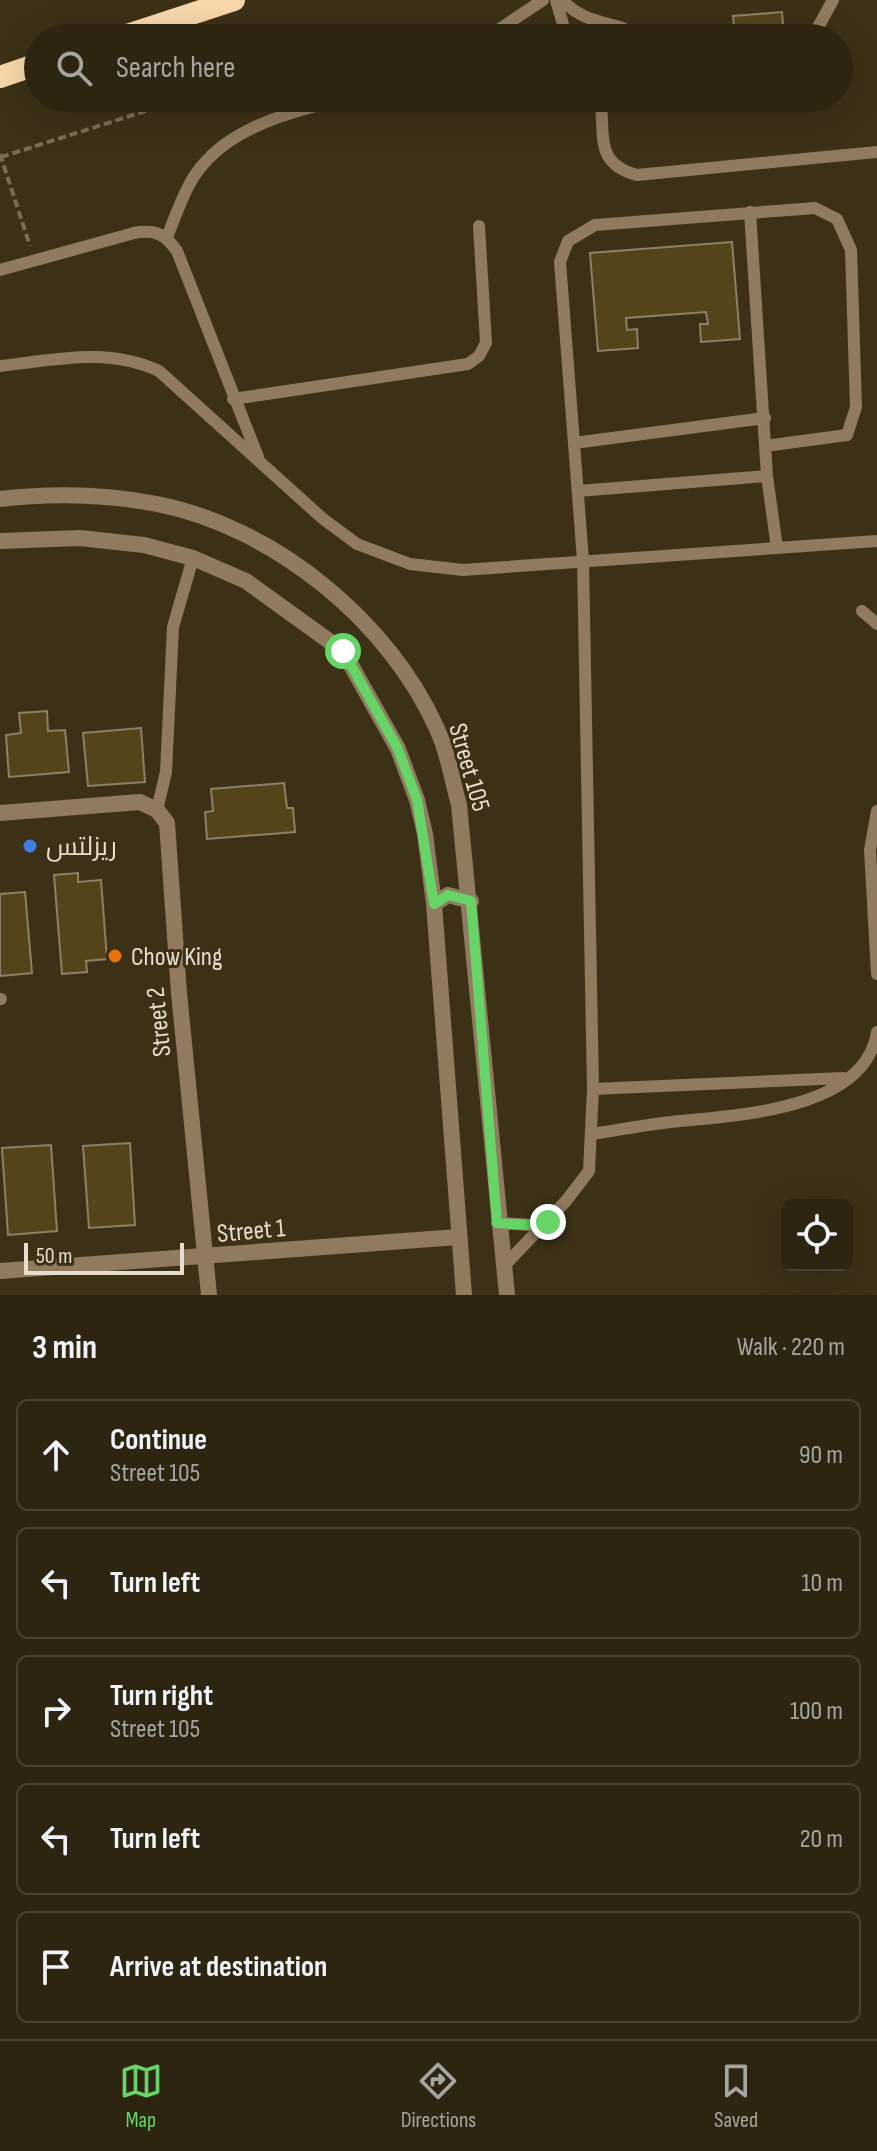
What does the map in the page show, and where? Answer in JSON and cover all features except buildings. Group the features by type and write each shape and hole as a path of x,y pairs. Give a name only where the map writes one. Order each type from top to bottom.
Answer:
{"highway":[{"path":"161,24 234,0"},
{"path":"0,77 24,69"}],"street":[{"name":"Street 105","path":"0,499 88,494 159,504 202,517 285,558 351,609 405,671 438,730 459,805 471,901 497,1223 507,1295"},
{"path":"0,541 80,538 144,545 193,558 246,581 343,651 398,749 417,800 434,904 464,1295"},
{"path":"0,813 140,802 157,810"},
{"name":"Street 2","path":"157,810 167,823 179,993 209,1295"},
{"path":"434,904 448,895 471,901"},
{"name":"Street 1","path":"0,1271 458,1237"}],"lane":[{"path":"507,24 543,0"},
{"path":"559,0 563,24"},
{"path":"559,0 585,20 605,24"},
{"path":"820,24 833,0"},
{"path":"167,237 189,183 229,141 261,123 298,112"},
{"path":"601,112 605,153 621,171 637,175 877,152"},
{"path":"503,1267 548,1222 589,1171 593,1089 583,560 560,262 568,241 595,225 750,212 815,208 837,219 851,250 856,407 847,435 765,446"},
{"path":"750,212 767,476 777,548"},
{"path":"233,399 468,364 479,356 486,343 479,226"},
{"path":"0,270 134,233 151,230 167,237 177,251 233,399 261,463"},
{"path":"0,366 100,355 132,359 159,371 357,544 410,564 463,570 877,541"},
{"path":"574,443 765,418"},
{"path":"578,491 767,476"},
{"path":"157,810 166,772 173,627 193,558"},
{"path":"862,611 877,624"},
{"path":"877,811 870,850 877,974"},
{"path":"591,1134 669,1122 744,1116 800,1101 851,1078 876,1049 877,1032"},
{"path":"593,1089 851,1078"},
{"path":"497,1223 532,1225 548,1222"}],"path":[{"path":"34,260 1,156 142,112"}],"place":[{"name":"ريزلتس","path":"30,846"},
{"name":"Chow King","path":"115,956"}],"route":[{"path":"343,651 398,749 417,800 425,834 434,904 448,895 471,901 497,1223 532,1225 548,1222"}]}
